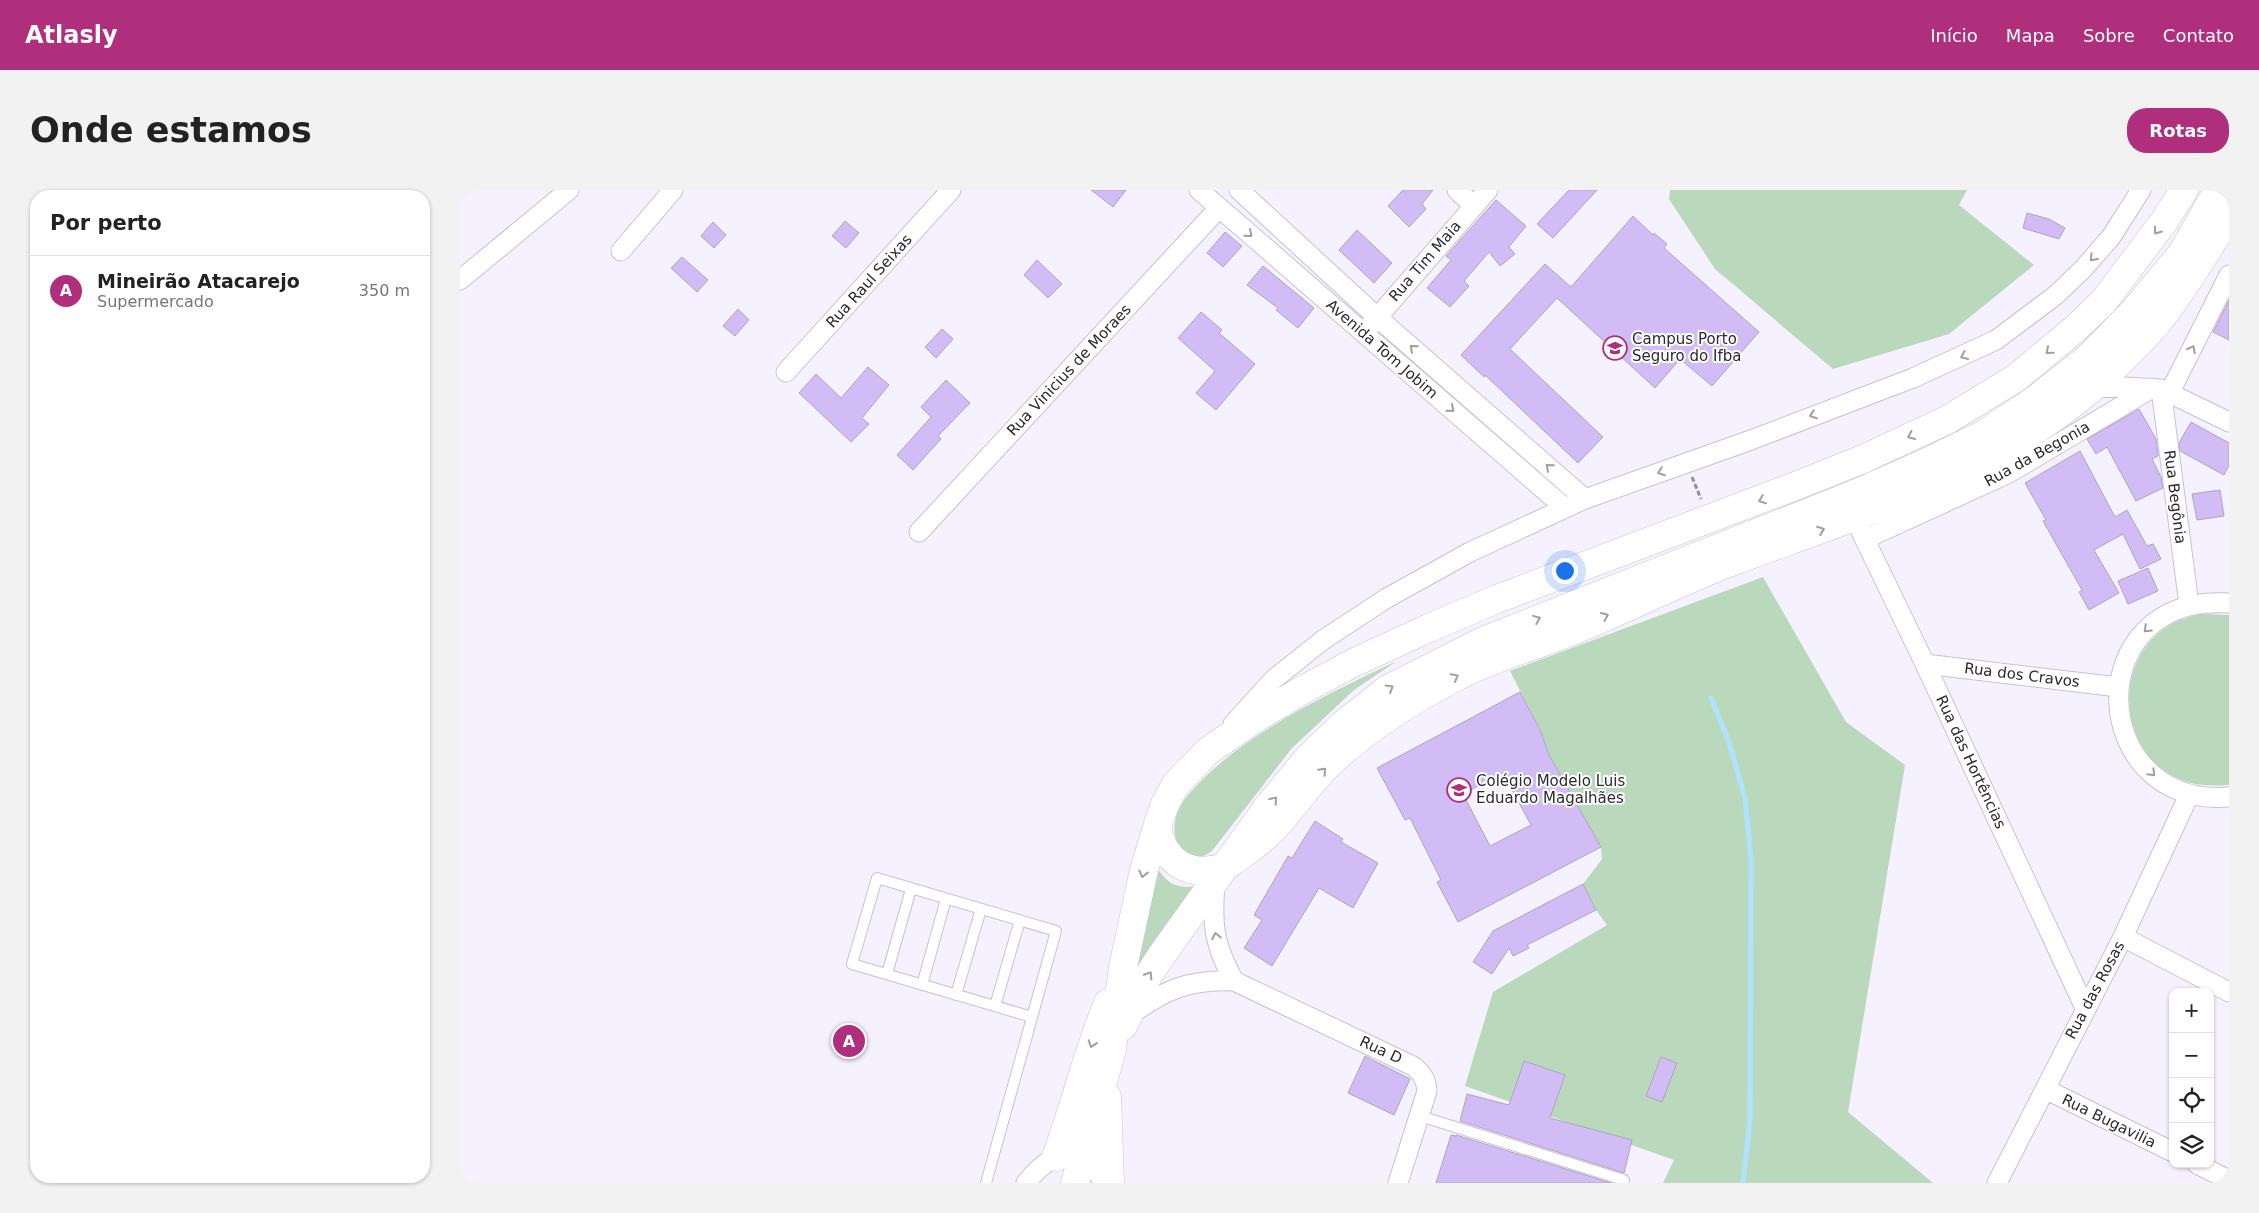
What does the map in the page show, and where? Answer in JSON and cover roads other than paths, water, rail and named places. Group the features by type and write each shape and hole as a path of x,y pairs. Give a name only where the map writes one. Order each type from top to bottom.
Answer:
{"main road":[{"path":"1079,1171 1106,1077 1112,1050 1123,967 1144,870 1157,827 1165,804 1176,784 1208,752 1259,716 1306,688 1355,662 1429,628 1497,599 1798,486 1864,459 1947,420 2016,378 2097,308 2128,271 2184,190"},
{"path":"1112,1050 1143,984 1267,808 1310,757 1346,722 1388,689 1475,645 1586,599 1850,496 1925,463 1984,434 2032,402 2087,358 2135,310 2183,252 2218,190"},
{"path":"1586,599 1691,578 1859,528 2004,449 2040,426 2091,388 2157,322 2182,288 2229,216"},
{"path":"1221,875 1267,836 1326,767 1370,731 1416,699 1492,660 1575,630 1691,578"},
{"path":"1157,827 1160,840 1166,852 1176,862 1187,869 1207,871 1221,875"},
{"path":"1056,1157 1070,1120 1097,1030 1123,967"},
{"path":"1106,1077 1110,1183"}],"street":[{"path":"460,280 569,190"},
{"path":"621,251 674,190"},
{"name":"Rua Raul Seixas","path":"786,372 951,190"},
{"name":"Avenida Tom Jobim","path":"1199,190 1566,508"},
{"path":"1457,190 1474,206"},
{"name":"Rua Tim Maia","path":"1363,333 1488,190"},
{"path":"1208,752 1274,679 1323,640 1387,598 1461,557 1585,498 1751,440 1914,378 1996,340 2056,295 2083,269 2112,237 2141,190"},
{"name":"Avenida Tom Jobim","path":"1243,194 1377,317 1585,498"},
{"name":"Rua Vinicius de Moraes","path":"919,532 1243,194"},
{"path":"2161,390 2229,274"},
{"path":"2091,388 2161,390 2229,422"},
{"name":"Rua da Begonia","path":"1859,528 2009,473 2161,390"},
{"name":"Rua Begônia","path":"2161,390 2189,605"},
{"name":"Rua das Hortências","path":"1859,528 1925,664 2085,1008"},
{"path":"2229,603 2210,602 2189,605 2171,612 2155,622 2141,635 2126,659 2118,687 2120,722 2134,754 2158,779 2188,795 2212,799 2229,797"},
{"name":"Rua dos Cravos","path":"1925,664 2118,687"},
{"name":"Rua das Rosas","path":"1997,1183 2123,937 2188,795"},
{"path":"1221,875 1214,934 1221,958 1234,981"},
{"path":"2123,937 2229,992"},
{"name":"Rua D","path":"1127,1018 1165,992 1187,984 1210,980 1234,981 1413,1066 1421,1072 1426,1082 1427,1091 1398,1183"},
{"name":"Rua Bugavilia","path":"2045,1089 2169,1150"},
{"path":"1026,1183 1041,1166 1056,1157 1070,1155 1079,1171 1091,1163 1104,1183"},
{"path":"2205,1168 2229,1180"}],"lane":[{"path":"986,1183 1056,931 877,878 852,964 1032,1017"},
{"path":"887,974 912,888"},
{"path":"922,985 946,899"},
{"path":"956,995 981,909"},
{"path":"996,1006 1020,920"},
{"path":"1420,1116 1624,1180 1623,1183"}],"waterway":[{"path":"1711,698 1729,742 1745,798 1751,859 1750,1119 1743,1183"}],"place":[{"name":"Campus Porto Seguro do Ifba","path":"1615,348"},
{"name":"Colégio Modelo Luis Eduardo Magalhães","path":"1459,790"},
{"name":"Mineirão Atacarejo","path":"849,1041"}]}
